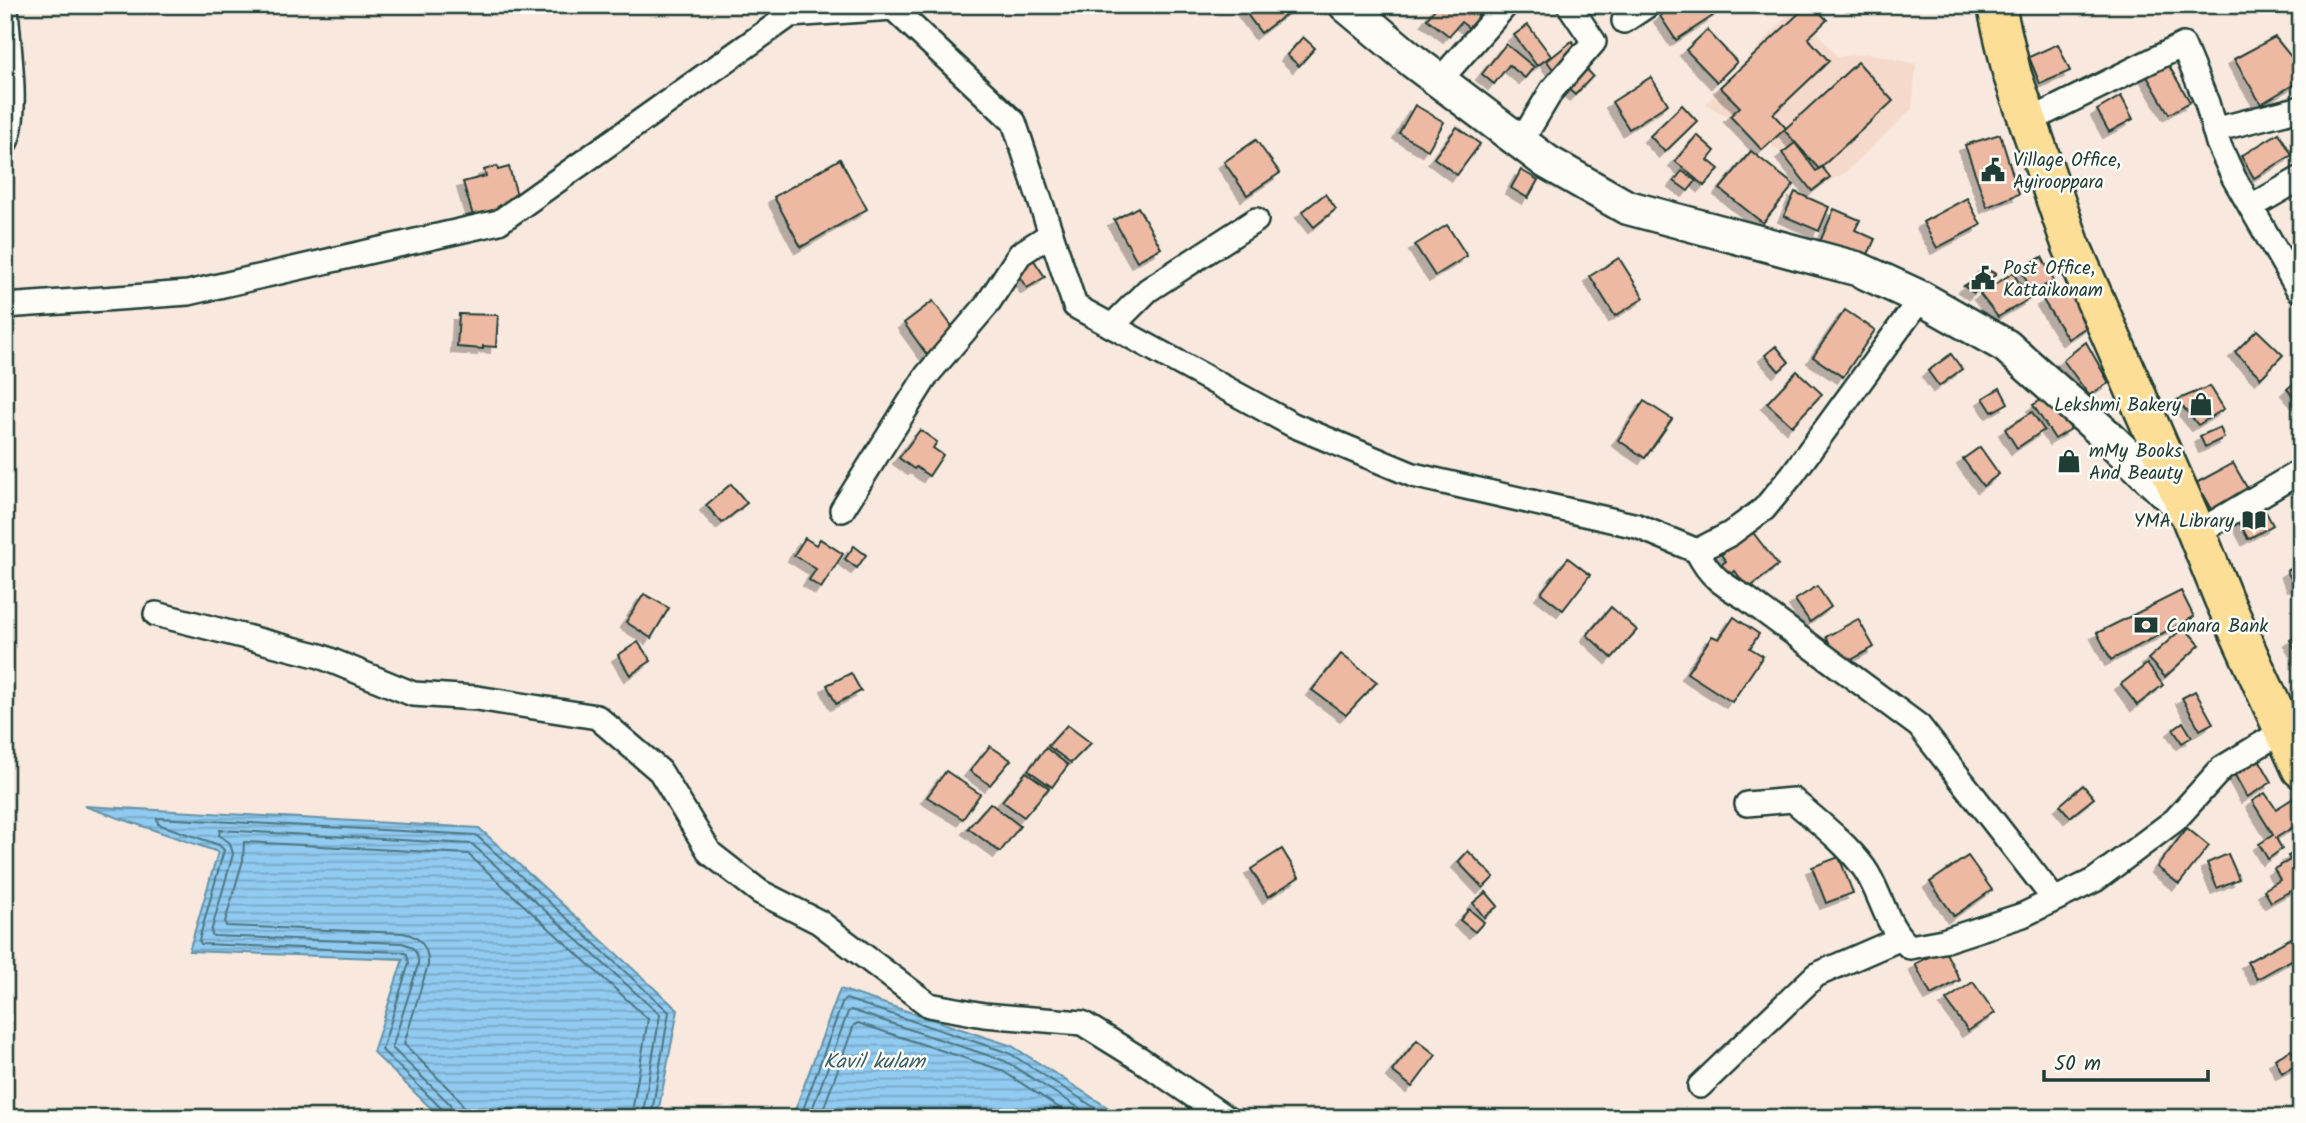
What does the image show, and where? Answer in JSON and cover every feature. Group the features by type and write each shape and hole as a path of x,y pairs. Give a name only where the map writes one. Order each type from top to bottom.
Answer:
{"main road":[{"path":"1346,5 1439,81 1547,162 1626,207 1858,269 1921,298 2006,346 2105,434 2192,524"},
{"path":"1996,5 2012,74 2071,245 2300,767"}],"street":[{"path":"5,143 12,103 6,5"},
{"path":"1439,81 1506,5"},
{"path":"1521,142 1552,90 1594,42 1569,5"},
{"path":"1624,21 1648,5"},
{"path":"5,306 188,293 499,222 790,15 894,8 1014,122 1075,306 1293,425 1413,475 1637,526 1697,551 1703,564 1720,583 1746,598 1919,726 2054,900"},
{"path":"2029,121 2183,45 2234,178 2298,289 2301,289"},
{"path":"2214,130 2301,108"},
{"path":"2251,207 2301,178"},
{"path":"1112,326 1148,290 1256,220"},
{"path":"842,510 927,375 986,306 1020,254 1051,233"},
{"path":"1697,551 1730,534 1764,509 1793,475 1921,298"},
{"path":"2192,524 2301,471"},
{"path":"156,614 320,656 413,694 477,698 597,717 660,771 710,853 760,892 819,922 929,1005 984,1015 1082,1023 1226,1118"},
{"path":"1746,804 1793,800 1833,834 1865,869 1899,939 1910,947 1943,941 2023,915 2095,880 2175,820 2222,768 2283,731"},
{"path":"1700,1086 1816,975 1899,939"}],"shaded area":[{"path":"1797,5 1807,5 1813,11 1816,31 1837,57 1869,53 1916,64 1912,109 1845,173 1822,185 1767,142 1706,104"}],"water":[{"path":"84,806 479,828 678,1010 657,1118 441,1118 373,1052 403,959 189,951 218,852"},
{"name":"Kavil kulam","path":"840,989 1012,1046 1124,1118 792,1118"}],"building":[{"path":"1290,5 1293,9 1261,33 1241,6"},
{"path":"1438,5 1464,5 1479,16 1469,28 1461,22 1449,36 1427,19"},
{"path":"1677,5 1706,5 1713,16 1676,40 1660,16"},
{"path":"1808,5 1813,5 1827,20 1808,38 1829,61 1773,114 1786,128 1762,150 1730,116 1740,107 1720,87"},
{"path":"1528,25 1551,56 1537,66 1514,35"},
{"path":"1707,30 1737,62 1717,82 1686,50"},
{"path":"1303,37 1315,48 1299,66 1287,55"},
{"path":"2275,37 2301,69 2301,80 2261,104 2234,59"},
{"path":"1572,41 1580,52 1555,72 1547,61"},
{"path":"1506,44 1534,67 1525,78 1509,65 1494,84 1482,74"},
{"path":"2058,44 2070,71 2040,84 2029,57"},
{"path":"2166,61 2190,102 2169,114 2145,73"},
{"path":"1858,62 1893,101 1819,169 1784,130"},
{"path":"1581,63 1593,76 1575,95 1562,83"},
{"path":"1651,77 1668,104 1629,129 1612,102"},
{"path":"2121,96 2133,119 2109,132 2097,110"},
{"path":"1415,105 1444,122 1428,150 1399,133"},
{"path":"1682,105 1697,121 1665,152 1650,136"},
{"path":"1457,127 1480,144 1457,175 1434,158"},
{"path":"2279,133 2292,155 2254,178 2241,156"},
{"name":"Village Office, Ayirooppara","path":"2000,134 2019,194 1987,207 1965,145"},
{"path":"1697,135 1715,151 1708,160 1719,169 1704,186 1675,161"},
{"path":"1256,140 1280,173 1247,195 1224,162"},
{"path":"1795,143 1816,171 1822,167 1830,177 1812,191 1782,153"},
{"path":"1751,151 1794,185 1763,223 1720,189"},
{"path":"840,159 867,209 801,247 774,197"},
{"path":"497,166 498,170 509,167 520,206 474,219 463,182 486,176 484,170"},
{"path":"1521,170 1538,180 1528,198 1511,188"},
{"path":"1682,171 1696,181 1688,191 1674,181"},
{"path":"1795,192 1829,207 1819,231 1784,216"},
{"path":"1325,194 1336,209 1314,227 1302,212"},
{"path":"1967,198 1981,225 1937,248 1923,222"},
{"path":"1138,207 1161,248 1137,261 1114,220"},
{"path":"1834,209 1860,220 1855,230 1875,239 1864,263 1819,244"},
{"path":"1447,225 1467,256 1435,276 1415,245"},
{"path":"1031,256 1045,277 1027,288 1013,268"},
{"path":"2042,257 2054,281 2032,292 2020,268"},
{"path":"1619,258 1644,298 1615,316 1590,276"},
{"name":"Post Office, Kattaikonam","path":"1983,268 1996,274 1974,293 1964,286"},
{"name":"Post Office, Kattaikonam","path":"1983,268 1996,274 1974,293 1964,286"},
{"path":"2013,273 2029,299 1998,317 1980,294"},
{"path":"2069,286 2091,324 2068,339 2043,300"},
{"path":"933,301 958,334 928,356 904,323"},
{"path":"1845,310 1875,330 1843,377 1813,357"},
{"path":"459,314 498,315 496,347 457,347"},
{"path":"2257,330 2283,355 2261,378 2235,352"},
{"path":"2086,342 2109,383 2089,395 2063,360"},
{"path":"1776,346 1789,362 1779,371 1765,355"},
{"path":"1951,354 1962,369 1939,386 1928,371"},
{"path":"1797,371 1822,394 1792,426 1767,403"},
{"path":"2301,377 2301,405 2287,389"},
{"name":"Lekshmi Bakery","path":"2210,386 2224,409 2198,425 2177,400"},
{"path":"2000,388 2008,403 1992,412 1983,398"},
{"path":"2049,395 2071,429 2055,439 2033,405"},
{"path":"1644,401 1672,419 1645,458 1618,440"},
{"path":"2032,412 2044,430 2017,448 2005,429"},
{"path":"2220,427 2224,438 2205,447 2200,436"},
{"path":"920,430 937,442 933,448 943,455 929,476 899,458"},
{"path":"1980,447 1999,474 1983,486 1963,459"},
{"path":"2233,463 2249,491 2212,511 2196,483"},
{"path":"731,484 747,503 722,523 706,505"},
{"name":"YMA Library","path":"2261,503 2273,525 2248,539 2236,516"},
{"path":"1751,530 1778,565 1748,589 1735,571 1725,579 1717,568 1726,561 1721,555"},
{"path":"805,538 816,545 820,539 843,554 821,588 809,580 816,569 794,555"},
{"path":"854,546 866,555 857,568 845,559"},
{"path":"1568,558 1590,575 1563,610 1541,593"},
{"path":"2301,563 2301,582 2294,585 2287,571"},
{"path":"1817,586 1831,607 1810,622 1795,600"},
{"name":"Canara Bank","path":"2181,591 2194,617 2111,660 2097,633"},
{"path":"644,594 669,608 651,638 626,622"},
{"path":"1611,607 1637,630 1612,658 1587,635"},
{"path":"1734,617 1759,634 1750,648 1763,656 1732,702 1687,673 1712,636 1719,639"},
{"path":"1858,619 1874,647 1842,665 1826,637"},
{"path":"2184,627 2200,645 2165,677 2148,659"},
{"path":"2300,634 2301,636 2301,659 2290,640"},
{"path":"638,642 651,661 630,675 618,655"},
{"path":"1341,654 1377,682 1346,715 1312,690"},
{"path":"2147,664 2163,685 2137,705 2121,684"},
{"path":"851,673 861,691 836,704 827,685"},
{"path":"2195,691 2213,723 2200,730 2182,698"},
{"path":"2183,722 2192,737 2182,743 2173,729"},
{"path":"1067,725 1091,743 1071,763 1048,746"},
{"path":"990,746 1011,760 990,785 970,771"},
{"path":"1046,748 1068,765 1052,787 1028,770"},
{"path":"2256,754 2272,782 2247,797 2231,768"},
{"path":"946,771 980,794 963,819 927,797"},
{"path":"1026,772 1049,788 1024,817 1002,801"},
{"path":"2083,785 2094,798 2070,817 2060,805"},
{"path":"2265,793 2276,809 2300,794 2301,796 2301,822 2276,838 2282,849 2268,859 2259,844 2273,835 2252,801"},
{"path":"990,803 1020,826 1000,852 968,828"},
{"path":"2187,828 2209,846 2179,884 2157,867"},
{"path":"1282,849 1299,877 1268,897 1251,869"},
{"path":"2301,850 2301,885 2271,902 2264,890 2280,880 2274,869 2290,860 2288,856"},
{"path":"1468,851 1494,877 1483,888 1458,862"},
{"path":"2228,854 2239,879 2217,888 2207,863"},
{"path":"1968,856 1992,890 1954,916 1930,882"},
{"path":"1839,857 1853,893 1826,903 1812,867"},
{"path":"1486,892 1498,906 1484,917 1473,903"},
{"path":"1469,909 1484,922 1475,932 1460,920"},
{"path":"2291,938 2300,955 2257,979 2247,962"},
{"path":"1944,949 1960,980 1931,995 1915,964"},
{"path":"1973,982 1995,1013 1968,1031 1946,1000"},
{"path":"1417,1040 1436,1055 1412,1087 1392,1071"},
{"path":"2291,1050 2299,1064 2282,1073 2275,1059"}],"place":[{"name":"Village Office, Ayirooppara","path":"1993,170"},
{"name":"Post Office, Kattaikonam","path":"1983,278"},
{"name":"Lekshmi Bakery","path":"2201,404"},
{"name":"mMy Books And Beauty","path":"2069,461"},
{"name":"YMA Library","path":"2254,520"},
{"name":"Canara Bank","path":"2146,625"}]}
